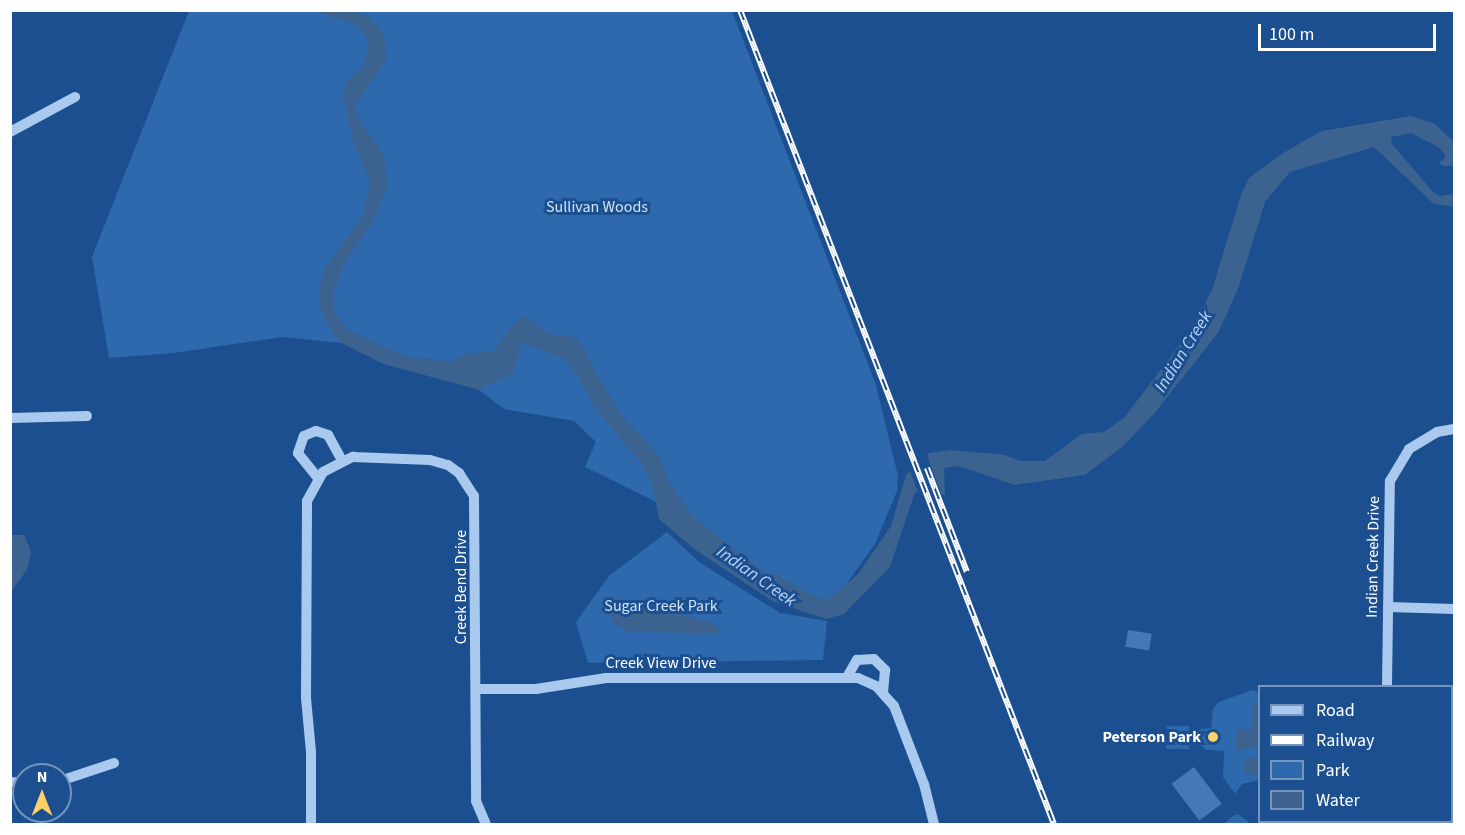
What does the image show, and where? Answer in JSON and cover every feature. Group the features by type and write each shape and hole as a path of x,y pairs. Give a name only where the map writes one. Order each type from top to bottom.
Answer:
{"street":[{"path":"10,132 75,97"},
{"path":"10,418 87,416"},
{"name":"Indian Creek Drive","path":"1387,685 1390,481 1409,449 1437,432 1455,429"},
{"path":"311,825 311,752 306,698 307,507 318,478 342,460 328,435 316,431 304,436 298,453 318,478"},
{"name":"Creek Bend Drive","path":"342,460 430,460 448,465 467,484 474,496 477,518 476,801 486,825"},
{"path":"1388,607 1455,609"},
{"path":"847,677 856,660 872,658 885,670 883,692 899,719 934,825"},
{"name":"Creek View Drive","path":"476,689 536,689 606,678 847,677 868,682 883,692"},
{"path":"72,777 114,763"}],"green space":[{"name":"Sullivan Woods","path":"189,11 732,11 876,385 898,476 897,491 875,544 829,608 807,609 683,515 585,467 596,442 574,421 504,409 479,390 479,365 408,357 349,332 341,343 282,337 174,353 109,358 92,257"},
{"name":"Sugar Creek Park","path":"667,532 699,562 780,613 827,621 823,660 588,663 576,622 609,576"},
{"name":"Peterson Park","path":"1252,690 1258,693 1258,780 1242,784 1235,794 1223,777 1224,751 1206,750 1199,744 1189,743 1189,749 1166,749 1167,726 1189,726 1189,731 1211,728 1213,709 1219,702"},
{"path":"1238,814 1251,824 1224,824 1233,816"}],"water":[{"name":"Indian Creek","path":"315,11 354,11 367,16 382,32 387,58 355,105 360,122 384,155 387,187 374,220 343,265 333,294 334,312 349,331 408,357 452,362 466,354 494,351 514,323 524,317 553,335 577,337 617,409 661,459 668,480 692,516 768,575 774,573 809,594 828,600 858,574 891,526 906,475 929,453 951,450 1005,455 1020,461 1045,461 1082,434 1104,432 1124,418 1191,330 1212,290 1241,195 1249,178 1283,153 1322,131 1411,116 1435,124 1454,142 1454,166 1443,166 1439,163 1446,157 1440,148 1411,133 1391,137 1392,144 1433,192 1440,196 1454,194 1454,207 1434,204 1374,147 1290,172 1265,202 1238,289 1218,333 1153,415 1123,446 1085,475 1015,485 959,466 944,468 945,495 915,492 890,567 844,614 826,619 774,602 694,549 659,519 653,486 642,463 601,416 568,361 522,342 513,373 479,390 384,364 341,343 332,332 320,308 319,290 324,270 364,214 370,181 353,140 343,95 347,81 361,70 367,56 368,38 355,24"},
{"path":"10,535 24,535 31,551 28,568 11,592"},
{"path":"617,598 710,622 720,628 718,634 627,631 612,622 611,601"},
{"path":"1253,704 1258,704 1258,747 1235,750 1237,730 1252,729"},
{"path":"1248,758 1256,758 1258,772 1248,774 1244,770 1244,762"}],"pier":[{"path":"926,453 943,498 919,495 909,468"}],"building":[{"path":"1128,630 1152,634 1149,651 1125,647"},
{"path":"1194,767 1222,804 1199,821 1172,784"}],"railway":[{"path":"740,10 1054,824"},
{"path":"927,468 967,572"}],"place":[{"name":"Peterson Park","path":"1213,737"}]}
